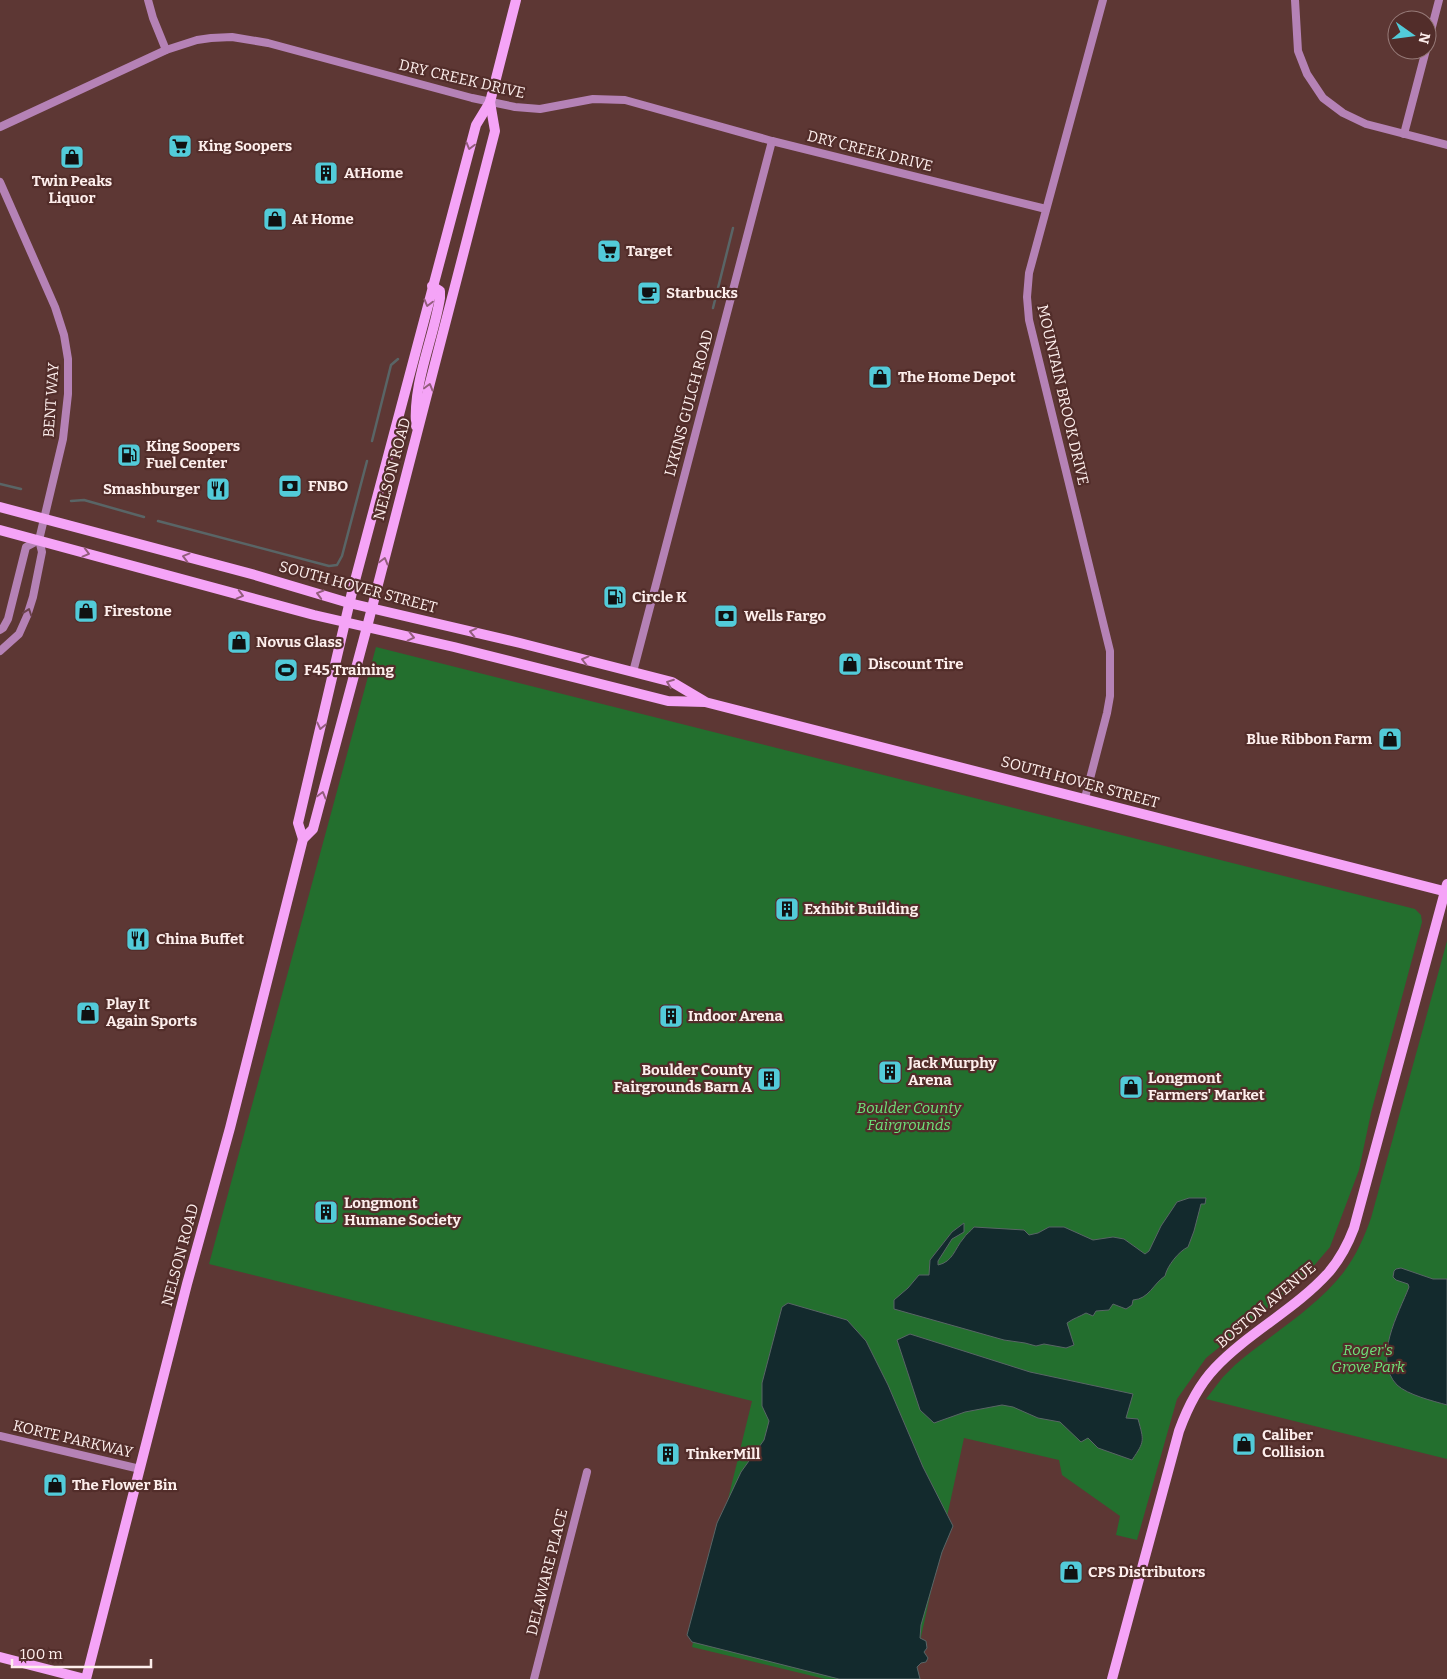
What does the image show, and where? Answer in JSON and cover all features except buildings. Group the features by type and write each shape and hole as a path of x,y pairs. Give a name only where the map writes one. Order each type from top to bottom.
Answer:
{"main road":[{"name":"NELSON ROAD","path":"86,1679 230,1128 303,839 298,823 349,603 476,125 490,102 516,0"},
{"name":"NELSON ROAD","path":"303,839 313,830 495,131 490,102"},
{"path":"416,434 415,411 417,391 440,298 440,291 432,286"},
{"name":"SOUTH HOVER STREET","path":"0,507 246,573 349,603 672,682 705,702"},
{"name":"SOUTH HOVER STREET","path":"0,530 345,622 668,700 705,702 1085,798 1337,865 1446,889"},
{"path":"628,690 632,672"},
{"name":"BOSTON AVENUE","path":"1112,1679 1179,1431 1187,1409 1214,1369 1314,1287 1331,1270 1351,1237 1446,889"},
{"path":"0,1657 86,1679"}],"street":[{"path":"148,0 166,50"},
{"name":"MOUNTAIN BROOK DRIVE","path":"1085,798 1110,696 1110,651 1029,320 1027,297 1029,273 1103,0"},
{"path":"1296,0 1298,51 1307,74 1323,98 1343,113 1366,124 1447,145"},
{"name":"DRY CREEK DRIVE","path":"0,127 181,44 211,38 245,38 490,102 534,109 593,99 625,100 772,141 1046,209"},
{"path":"1404,134 1423,60"},
{"name":"LYKINS GULCH ROAD","path":"632,672 772,141"},
{"name":"BENT WAY","path":"0,182 55,307 63,330 68,359 68,394 63,438 39,540 42,552 33,597 19,634 0,651"},
{"name":"BENT WAY","path":"0,630 8,619 26,547 39,540"},
{"name":"KORTE PARKWAY","path":"0,1436 81,1454 140,1470"},
{"name":"DELAWARE PLACE","path":"534,1679 587,1472"}],"green space":[{"name":"Boulder County Fairgrounds","path":"376,647 1415,909 1421,915 1422,922 1371,1113 1359,1170 1330,1247 1300,1282 1206,1358 1177,1399 1137,1540 1116,1535 1120,1516 1062,1475 1059,1460 964,1438 912,1679 825,1679 692,1647 752,1401 209,1264"},
{"name":"Roger's Grove Park","path":"1447,941 1447,1459 1206,1399 1235,1365 1306,1310 1332,1286 1348,1267 1356,1253 1371,1218"}],"water":[{"path":"1189,1198 1206,1198 1205,1204 1201,1204 1188,1247 1174,1259 1165,1276 1150,1291 1143,1297 1133,1300 1132,1305 1126,1309 1113,1304 1109,1310 1096,1311 1093,1316 1086,1313 1067,1323 1074,1345 1066,1348 1044,1344 1036,1346 1004,1340 894,1309 894,1300 919,1275 929,1275 930,1260 952,1232 964,1223 964,1232 952,1239 938,1261 938,1265 950,1258 964,1237 974,1227 1024,1230 1029,1235 1049,1227 1064,1227 1093,1240 1113,1237 1124,1239 1145,1254 1149,1251 1161,1226 1177,1202"},
{"path":"1401,1268 1433,1279 1447,1279 1447,1405 1407,1392 1397,1385 1390,1374 1387,1362 1387,1349 1394,1323 1409,1287 1408,1284 1393,1277 1394,1271"},
{"path":"788,1303 847,1320 866,1341 888,1385 923,1467 953,1526 942,1552 921,1625 920,1638 926,1641 927,1648 924,1652 928,1658 926,1662 921,1663 917,1667 920,1679 839,1679 692,1642 687,1635 717,1523 741,1472 764,1440 769,1421 762,1406 762,1383 782,1307"},
{"path":"910,1334 1030,1372 1133,1394 1126,1418 1138,1419 1142,1437 1139,1449 1132,1460 1098,1448 1088,1438 1081,1442 1060,1422 1038,1418 1013,1407 1002,1405 965,1412 934,1423 920,1410 897,1340"}],"waterway":[{"path":"713,308 733,228"},
{"path":"372,441 391,365 398,359"},
{"path":"158,521 329,566 337,565 342,556 367,461"},
{"path":"0,484 21,489"},
{"path":"71,501 84,500 144,517"}],"place":[{"name":"King Soopers","path":"180,146"},
{"name":"Twin Peaks Liquor","path":"72,157"},
{"name":"AtHome","path":"326,173"},
{"name":"At Home","path":"275,219"},
{"name":"Target","path":"609,251"},
{"name":"Starbucks","path":"649,293"},
{"name":"The Home Depot","path":"880,377"},
{"name":"King Soopers Fuel Center","path":"129,455"},
{"name":"FNBO","path":"290,486"},
{"name":"Smashburger","path":"218,489"},
{"name":"Circle K","path":"615,597"},
{"name":"Firestone","path":"86,611"},
{"name":"Wells Fargo","path":"726,616"},
{"name":"Novus Glass","path":"239,642"},
{"name":"Discount Tire","path":"850,664"},
{"name":"F45 Training","path":"286,670"},
{"name":"Blue Ribbon Farm","path":"1390,739"},
{"name":"Exhibit Building","path":"787,909"},
{"name":"China Buffet","path":"138,939"},
{"name":"Play It Again Sports","path":"88,1013"},
{"name":"Indoor Arena","path":"671,1016"},
{"name":"Jack Murphy Arena","path":"890,1072"},
{"name":"Boulder County Fairgrounds Barn A","path":"769,1079"},
{"name":"Longmont Farmers' Market","path":"1131,1087"},
{"name":"Longmont Humane Society","path":"326,1212"},
{"name":"Caliber Collision","path":"1244,1444"},
{"name":"TinkerMill","path":"668,1454"},
{"name":"The Flower Bin","path":"55,1485"},
{"name":"CPS Distributors","path":"1071,1572"}]}
